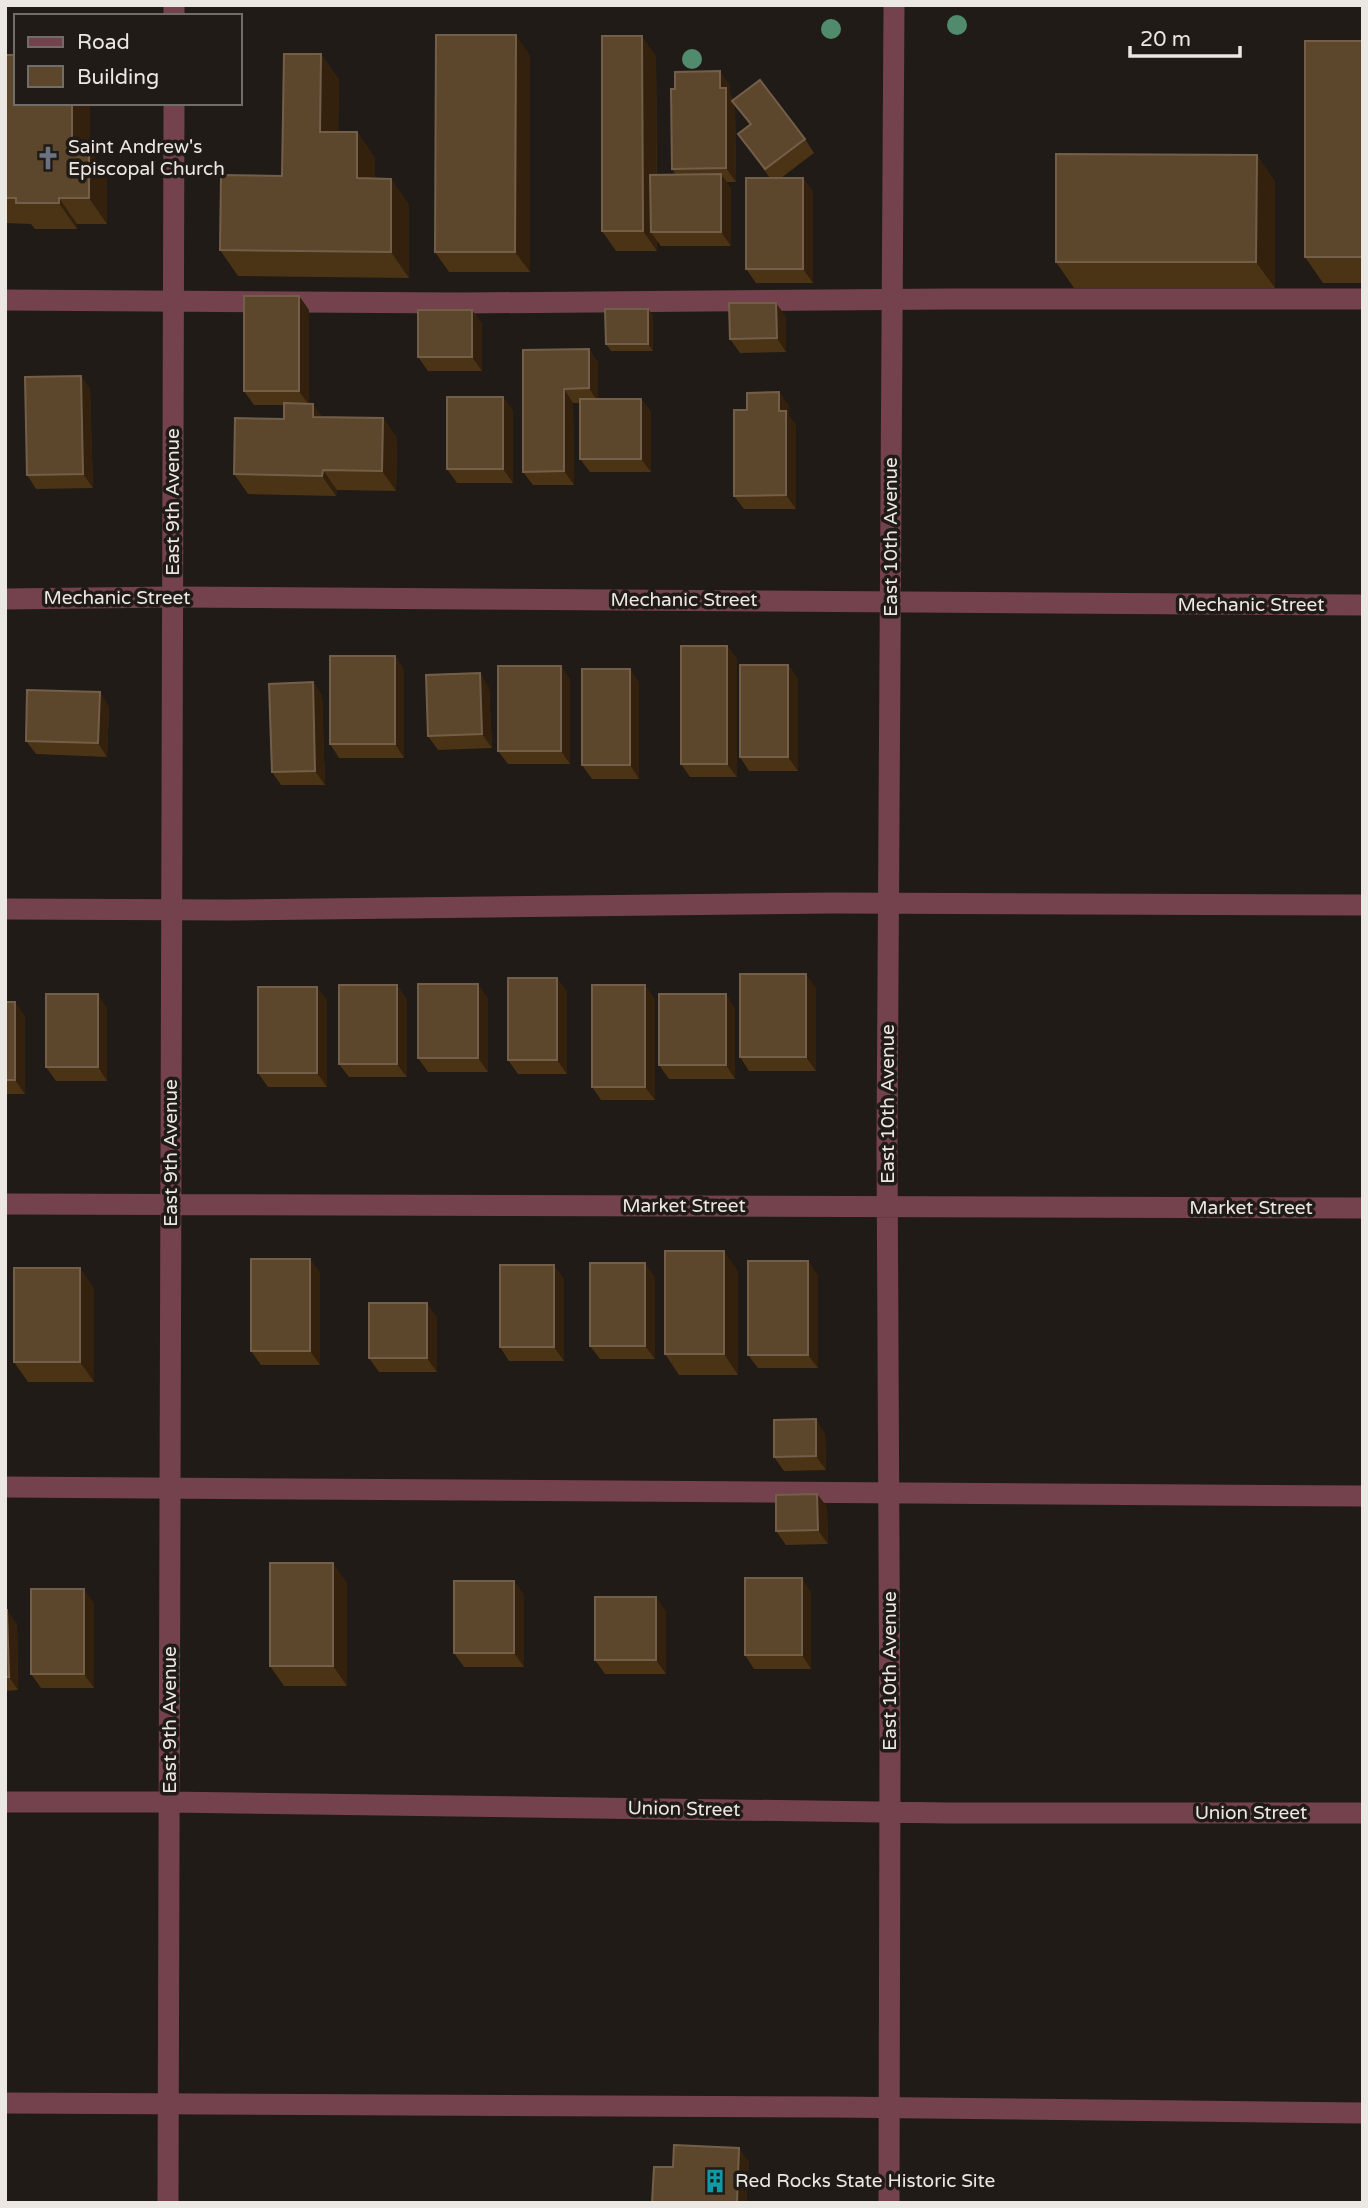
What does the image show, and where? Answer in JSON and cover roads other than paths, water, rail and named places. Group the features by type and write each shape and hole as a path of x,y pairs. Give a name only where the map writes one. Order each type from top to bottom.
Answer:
{"street":[{"name":"East 10th Avenue","path":"889,2203 887,1206 894,5"},
{"name":"East 9th Avenue","path":"168,2203 174,105"},
{"path":"5,300 463,303 1363,299"},
{"name":"Mechanic Street","path":"5,599 173,597 1363,605"},
{"path":"5,909 172,910 889,903 1363,905"},
{"name":"Market Street","path":"5,1204 1363,1208"},
{"path":"5,1487 1363,1496"},
{"name":"Union Street","path":"5,1802 890,1812 1363,1813"},
{"path":"5,2103 1363,2113"}],"place":[{"name":"Saint Andrew's Episcopal Church","path":"48,158"},
{"name":"Red Rocks State Historic Site","path":"715,2181"}]}
